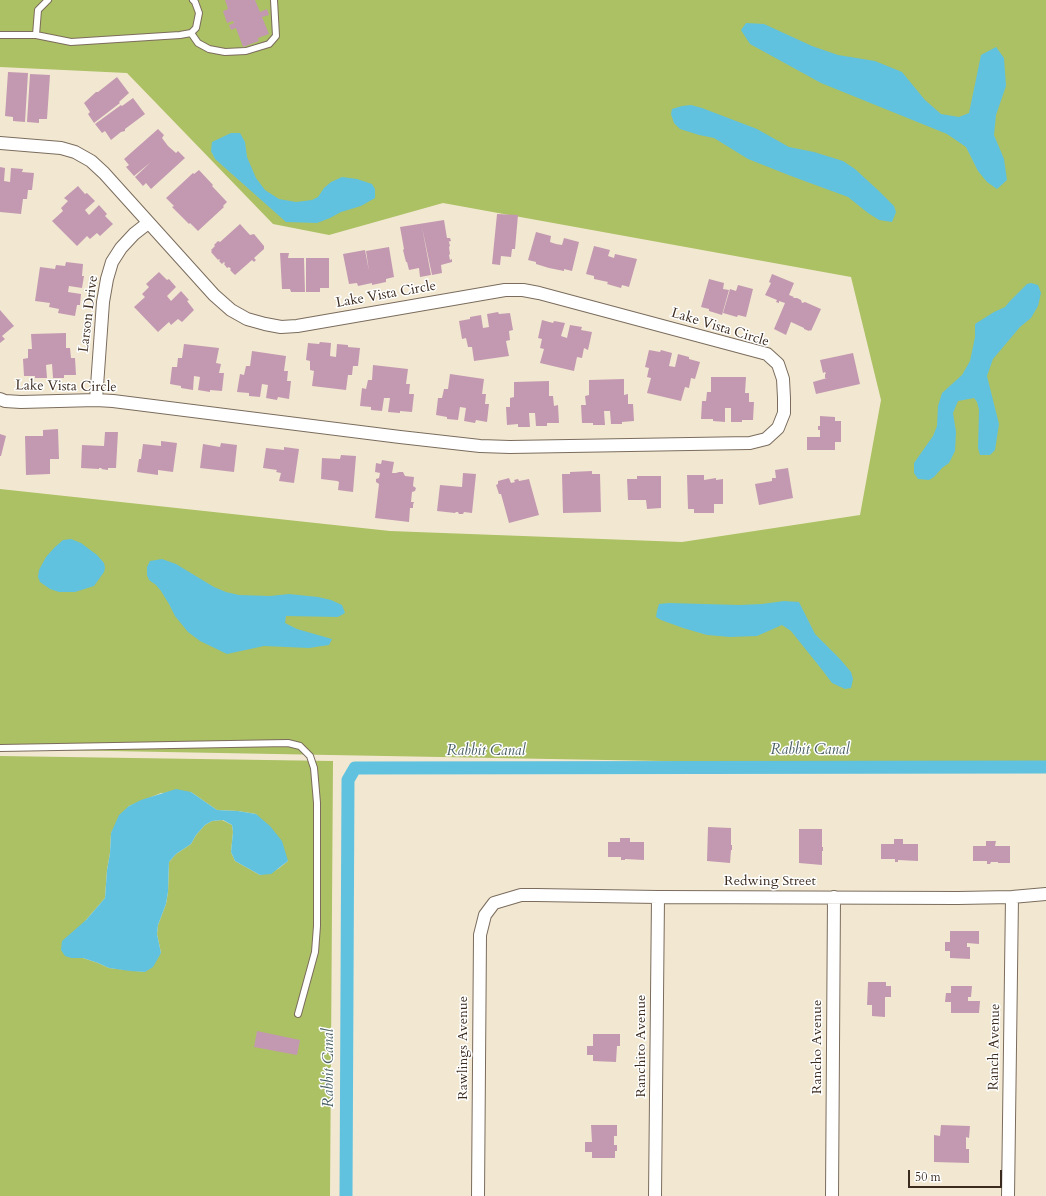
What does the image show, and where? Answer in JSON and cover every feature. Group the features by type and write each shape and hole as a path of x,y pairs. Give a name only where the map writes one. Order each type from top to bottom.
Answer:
{"street":[{"name":"Lake Vista Circle","path":"0,143 53,147 75,152 91,161 104,173 214,295 231,310 246,318 281,327 297,326 505,290 524,290 767,354 778,364 783,379 784,413 778,428 766,438 750,443 510,447 480,446 400,437 96,400 21,402 5,401 0,399"},
{"name":"Larson Drive","path":"96,400 103,302 112,262 121,248 134,234 148,223"},
{"name":"Redwing Street","path":"494,903 521,895 1012,898 1046,894"},
{"name":"Ranchito Avenue","path":"655,1196 658,897"},
{"name":"Rancho Avenue","path":"832,1196 834,897"},
{"name":"Ranch Avenue","path":"1008,1196 1012,898"},
{"name":"Rawlings Avenue","path":"478,1196 480,935 485,915 494,903"}],"lane":[{"path":"36,35 38,10 48,0"},
{"path":"0,35 36,35 71,42 180,35 191,33 196,28 199,13 193,0"},
{"path":"191,33 198,43 209,49 225,52 246,51 269,44 276,36 274,0"},
{"path":"0,748 288,743 300,746 310,756 314,768 317,803 317,926 316,952 298,1014"}],"green space":[{"path":"0,0 1046,0 1046,768 0,749 0,489 390,531 682,542 860,515 881,400 851,277 443,203 329,235 273,224 127,73 0,67"},
{"path":"0,756 333,761 330,1196 0,1196","holes":["191,792 217,810 256,814 288,861 278,869 260,875 235,861 231,852 233,832 232,825 222,820 212,821 205,825 196,835 191,844 176,854 169,862 168,892 166,904 158,925 157,934 161,953 145,972 109,968 83,958 71,958 86,920 105,898 111,833 129,806 161,793"]}],"water":[{"path":"746,23 764,24 812,46 838,55 875,61 902,72 925,100 941,114 959,117 969,113 981,55 996,47 1004,58 1006,86 996,115 994,135 1004,159 1007,180 997,189 987,182 978,171 966,147 947,134 821,83 750,44 741,30"},
{"path":"691,105 757,129 789,147 814,152 843,161 855,169 894,206 896,212 892,222 879,220 848,197 748,159 714,138 680,129 674,123 671,114 672,109"},
{"path":"231,133 240,133 245,142 247,157 256,178 265,190 279,199 296,202 312,200 318,197 324,188 331,182 342,177 357,179 372,184 375,189 375,198 361,206 341,212 317,223 286,222 215,159 211,151 212,142"},
{"path":"1031,283 1038,285 1041,293 1038,306 1031,318 1020,327 993,359 987,376 999,424 995,450 990,455 980,455 978,448 979,410 977,402 974,398 958,401 953,413 956,432 955,451 949,463 929,480 918,479 914,473 914,463 933,436 937,426 938,406 942,393 962,375 970,361 975,337 975,324 1005,307 1027,284"},
{"path":"71,539 81,543 97,555 104,563 105,568 104,572 94,586 75,592 59,592 50,589 40,582 38,577 39,570 46,557 54,548 63,540"},
{"path":"162,559 176,564 214,587 226,592 239,595 270,596 289,594 318,597 331,600 342,605 345,613 338,617 286,616 285,623 297,629 332,639 329,645 309,648 264,646 227,654 200,641 188,632 175,616 161,591 149,580 147,575 147,567 150,561"},
{"path":"784,601 799,602 815,634 851,672 853,679 851,688 845,689 832,683 791,631 782,625 757,636 730,637 707,635 683,628 656,617 659,604 739,605"},
{"path":"176,789 191,792 217,810 256,814 270,826 282,841 288,861 271,874 260,875 235,861 231,852 233,832 232,825 223,820 212,821 205,825 196,835 191,844 176,854 169,862 166,904 158,925 157,934 161,953 153,967 145,972 130,971 109,968 83,958 71,958 65,956 61,950 62,941 86,920 105,898 111,833 119,815 129,806 141,800"}],"building":[{"path":"225,0 255,0 260,12 267,9 269,15 262,17 269,34 258,38 259,41 243,47 236,28 231,30 229,25 234,23 233,21 227,23 223,11 228,9"},
{"path":"8,72 28,73 25,122 13,121 13,117 5,116"},
{"path":"30,74 50,75 47,119 39,119 39,123 27,122"},
{"path":"117,77 129,93 119,102 120,103 94,123 88,114 90,112 84,103 96,92"},
{"path":"133,98 145,114 125,129 125,131 121,132 111,140 105,131 102,133 95,124"},
{"path":"158,129 164,135 162,138 168,146 176,153 178,151 185,158 151,189 146,183 143,186 135,177 151,162 134,176 126,167 129,165 124,159"},
{"path":"0,167 5,168 4,181 10,182 11,168 23,169 22,172 34,173 32,190 28,190 27,199 23,199 21,214 0,212"},
{"path":"199,170 227,202 223,206 224,207 198,231 172,207 174,206 166,198 193,173 194,174"},
{"path":"78,186 85,194 87,193 95,201 85,210 89,215 99,205 107,214 105,216 113,224 100,236 97,233 90,239 87,236 77,246 52,221 63,211 61,208 68,201 64,198"},
{"path":"497,214 518,215 515,249 512,249 511,257 501,256 500,265 492,264"},
{"path":"444,220 447,238 450,238 451,241 448,242 450,246 450,260 452,259 452,262 441,265 442,273 432,275 422,227 431,275 420,277 419,268 409,270 403,250 400,227"},
{"path":"240,224 250,235 254,234 264,246 264,249 254,258 256,260 254,262 252,260 235,275 229,267 227,268 224,262 222,264 219,259 218,260 211,250 218,241 220,242"},
{"path":"536,232 551,236 550,242 556,244 562,245 564,238 579,242 572,271 549,268 528,260"},
{"path":"594,246 610,250 608,256 614,258 615,254 637,259 629,287 622,285 621,288 607,284 608,282 594,279 594,276 586,274"},
{"path":"389,247 394,277 386,279 386,282 372,285 372,283 358,286 357,283 349,284 343,254 365,250 369,271 366,251"},
{"path":"280,253 289,253 288,258 304,258 305,292 291,292 290,289 282,289"},
{"path":"306,258 329,258 329,288 320,288 320,292 306,292"},
{"path":"66,262 83,264 82,276 84,276 82,288 69,286 68,292 81,294 80,305 77,305 75,316 58,313 59,309 49,307 50,303 35,301 40,267 55,269 56,265 65,266"},
{"path":"159,272 167,280 169,279 176,287 167,296 171,301 181,291 189,300 187,301 194,310 182,322 178,319 171,325 169,322 158,332 134,307 145,297 142,294 149,287 146,284"},
{"path":"772,274 794,283 789,295 794,297 793,298 797,298 801,300 802,303 805,302 821,309 811,331 791,322 786,335 774,329 785,303 779,301 779,303 776,302 777,300 765,295 771,283 769,282"},
{"path":"709,279 724,283 723,289 729,290 722,315 701,307"},
{"path":"738,285 753,289 746,317 738,315 737,317 723,313 730,289 736,291"},
{"path":"0,310 14,326 2,336 5,339 0,343"},
{"path":"498,312 499,314 510,313 513,330 509,331 510,340 506,341 509,356 474,361 472,347 468,347 466,338 462,339 459,321 481,315 483,328 489,327 487,314"},
{"path":"542,320 553,323 554,321 565,323 561,336 567,338 570,325 582,327 581,330 592,332 588,350 584,348 582,358 577,357 574,371 540,363 544,349 540,348 542,339 538,338"},
{"path":"66,333 66,348 70,348 71,358 75,358 76,375 64,375 64,378 53,378 52,364 46,365 47,378 24,376 23,359 28,358 28,349 32,349 31,334"},
{"path":"320,342 331,343 330,356 336,357 337,344 360,348 358,366 353,366 352,375 348,375 346,390 312,386 314,371 310,370 310,361 306,360 308,343 319,344"},
{"path":"184,344 219,348 216,363 221,364 219,373 224,373 222,391 210,390 210,392 198,390 200,377 194,376 193,390 170,384 172,367 177,367 178,358 182,358"},
{"path":"649,350 660,352 661,350 672,353 669,366 675,367 678,354 700,362 695,379 691,378 689,388 685,387 681,401 647,393 651,378 647,377 649,368 645,367"},
{"path":"252,351 286,356 284,371 288,371 287,381 291,381 289,399 278,397 277,400 266,398 268,385 262,384 260,397 249,396 249,393 237,392 240,374 244,375 246,366 250,366"},
{"path":"853,353 860,384 816,394 813,382 827,378 825,378 825,372 823,373 820,360"},
{"path":"373,365 408,369 406,384 410,384 409,394 414,394 412,412 388,412 390,398 384,398 382,411 371,410 371,407 360,406 362,388 366,389 368,380 372,380"},
{"path":"450,374 484,379 482,394 486,394 485,404 489,404 487,422 476,420 475,423 464,421 466,408 460,407 458,420 447,419 447,417 436,415 438,398 442,398 444,389 448,389"},
{"path":"711,377 746,377 745,393 749,393 749,402 754,402 753,420 731,422 731,408 725,408 725,422 713,421 713,419 701,419 702,401 706,401 707,392 711,392"},
{"path":"624,379 624,395 628,394 628,404 633,404 634,421 622,422 622,424 611,424 610,411 604,411 605,425 582,423 581,405 586,405 585,396 589,395 589,380"},
{"path":"549,381 549,396 553,396 554,406 558,405 559,423 547,423 547,426 536,426 535,413 529,413 530,427 518,427 518,424 507,425 506,407 510,407 510,398 514,397 514,382"},
{"path":"820,416 835,417 835,421 841,421 841,442 835,442 835,450 807,450 807,437 820,437 820,430 818,430 818,426 820,426"},
{"path":"58,429 59,459 50,459 50,474 26,475 25,436 43,436 43,430"},
{"path":"105,432 118,432 116,468 108,468 108,470 101,469 102,468 81,468 82,445 104,446"},
{"path":"0,434 6,436 1,456 0,456"},
{"path":"161,441 177,443 173,472 158,470 158,475 137,472 143,444 161,446"},
{"path":"221,443 237,445 234,472 200,468 203,444 220,447"},
{"path":"284,447 299,449 294,483 279,481 281,473 276,472 277,470 263,468 266,448 284,450"},
{"path":"341,455 356,456 353,492 338,490 339,482 337,481 321,479 322,458 340,459"},
{"path":"382,460 394,462 392,473 403,472 405,476 414,477 413,486 416,488 415,491 412,492 411,502 414,502 413,508 410,508 409,522 375,518 379,484 376,482 376,479 379,478 380,473 375,472 376,463 381,464"},
{"path":"788,468 793,498 759,505 755,484 772,481 772,478 776,478 775,470"},
{"path":"592,471 592,474 600,474 601,512 563,513 562,474"},
{"path":"463,473 476,474 472,513 464,512 463,514 459,514 458,512 437,511 440,485 462,487"},
{"path":"687,475 704,475 704,480 716,478 716,480 723,479 723,504 714,504 714,513 694,513 694,509 688,509"},
{"path":"637,476 661,476 661,508 647,509 646,500 628,500 627,479 637,479"},
{"path":"509,478 511,483 518,479 519,481 529,479 539,515 509,523 501,494 499,494 496,485 498,484 498,481"},
{"path":"708,827 731,828 732,850 730,863 707,861"},
{"path":"799,829 822,829 822,865 799,863"},
{"path":"620,838 630,838 630,842 644,842 644,860 621,860 621,857 608,857 608,842 620,842"},
{"path":"894,839 903,839 903,844 918,844 918,861 898,860 898,862 895,862 895,859 881,859 881,844 894,844"},
{"path":"986,841 996,841 995,846 1010,846 1010,863 991,862 990,864 987,864 987,861 973,861 973,846 986,846"},
{"path":"950,931 979,931 979,944 967,943 967,947 970,947 970,959 950,958 950,951 945,951 945,942 950,942"},
{"path":"868,982 886,982 886,986 891,986 891,997 885,997 885,1017 872,1016 872,1005 867,1005"},
{"path":"951,986 972,986 971,997 968,997 968,1001 980,1001 979,1013 951,1013 951,1002 945,1002 946,993 951,993"},
{"path":"257,1031 300,1040 297,1055 254,1047"},
{"path":"593,1034 620,1034 620,1046 617,1046 616,1062 593,1061 593,1055 587,1055 587,1046 593,1046"},
{"path":"591,1125 617,1125 617,1136 614,1136 614,1145 617,1145 615,1158 592,1158 592,1152 585,1152 585,1142 592,1142"},
{"path":"941,1125 970,1126 969,1138 966,1137 966,1149 969,1149 969,1163 934,1162 934,1135 940,1136"}],"waterway":[{"name":"Rabbit Canal","path":"346,1196 348,780 355,768 1046,767"}]}
